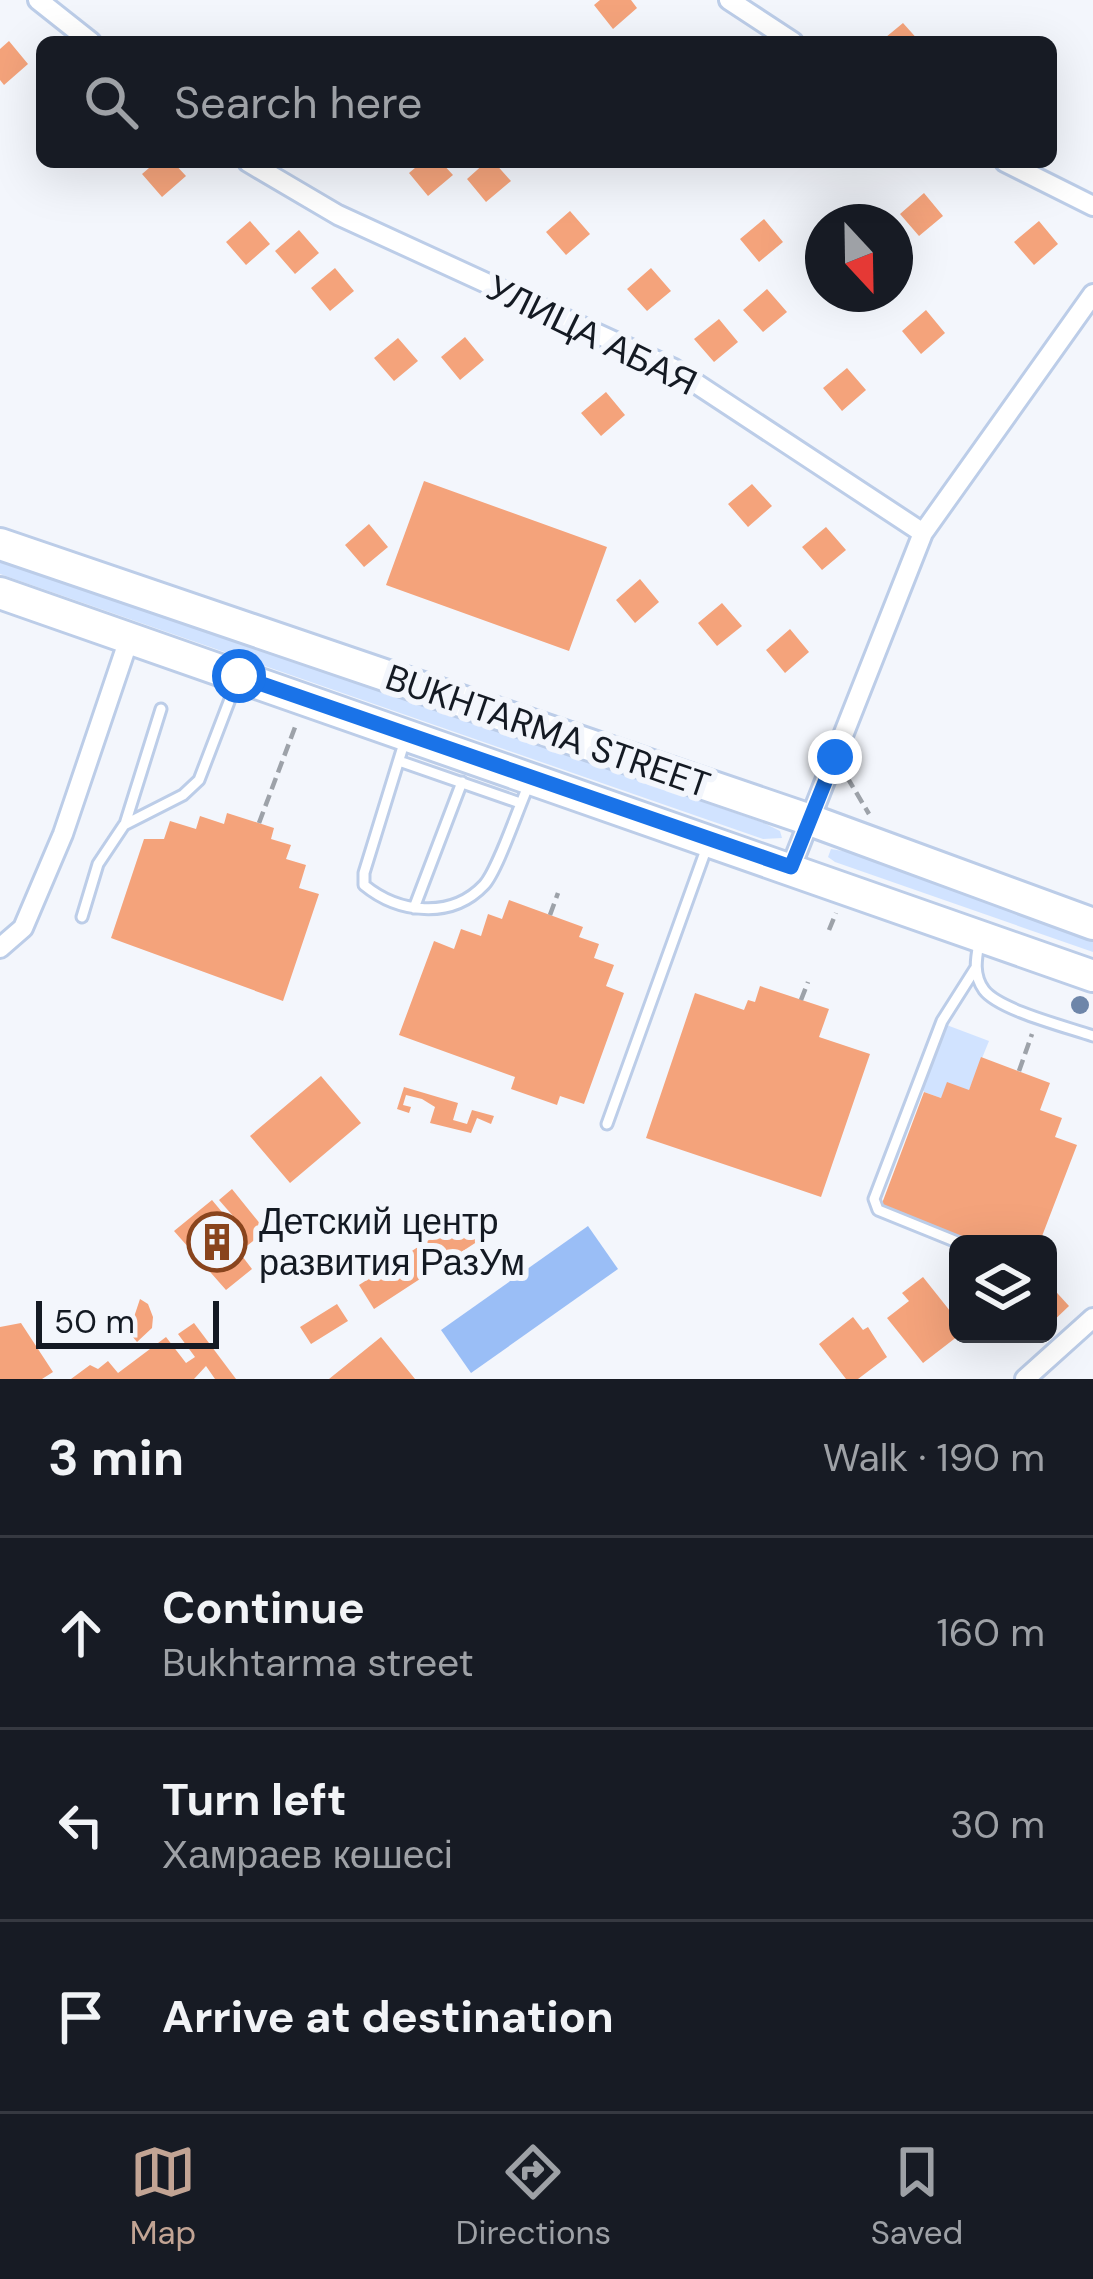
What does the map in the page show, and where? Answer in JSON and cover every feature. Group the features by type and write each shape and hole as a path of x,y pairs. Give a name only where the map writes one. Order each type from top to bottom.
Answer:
{"main road":[{"name":"BUKHTARMA STREET","path":"0,544 810,820 1093,924"},
{"name":"BUKHTARMA STREET","path":"0,593 239,676 403,747 526,790 710,839 1093,976"}],"street":[{"path":"38,0 83,36"},
{"path":"729,0 786,36"},
{"path":"757,15 771,0"},
{"name":"УЛИЦА АБАЯ","path":"258,168 338,215 674,369 923,533"},
{"path":"1017,168 1093,206"},
{"path":"791,867 923,533 1093,293"},
{"path":"0,948 23,928 63,834 130,636"},
{"path":"1025,1379 1093,1318"}],"lane":[{"path":"124,825 183,795 199,780 239,676"},
{"path":"82,917 98,864 124,825 161,709"},
{"path":"403,747 462,782 526,790 484,886 436,910 414,908 364,885 403,747"},
{"path":"414,908 462,782"},
{"path":"607,1124 710,839"},
{"path":"949,1239 878,1210 874,1199 942,1021 975,969 981,936"},
{"path":"975,969 985,992 1005,1004 1093,1036"}],"path":[{"path":"259,824 300,714"},
{"path":"835,757 872,820"},
{"path":"550,915 558,893"},
{"path":"801,1000 808,982"}],"shaded area":[{"path":"0,559 764,823 780,831 782,838 763,839 0,574"},
{"path":"831,849 860,854 1093,937 1093,952 835,862 828,857"},
{"path":"944,1024 989,1041 969,1090 941,1098 921,1087"}],"water":[{"path":"588,1226 618,1269 471,1373 441,1330"}],"building":[{"path":"600,0 631,0 637,8 613,29 594,5"},
{"path":"903,23 915,36 887,36"},
{"path":"9,41 28,64 4,85 0,49"},
{"path":"149,168 179,168 186,176 162,197 142,174"},
{"path":"415,168 447,168 453,175 428,196 409,173"},
{"path":"479,168 499,168 511,181 486,202 467,179"},
{"path":"924,193 943,216 919,236 913,229 911,204"},
{"path":"570,211 590,234 566,255 546,232"},
{"path":"764,219 783,242 759,262 740,239"},
{"path":"250,221 270,244 246,265 226,242"},
{"path":"1039,221 1058,244 1034,265 1014,242"},
{"path":"299,230 319,253 295,274 275,251"},
{"path":"335,268 354,291 330,311 311,288"},
{"path":"651,268 671,291 647,311 627,289"},
{"path":"767,289 787,312 763,332 743,310"},
{"path":"926,310 945,333 921,354 902,331"},
{"path":"719,319 738,342 714,362 694,339"},
{"path":"465,337 484,360 460,380 441,357"},
{"path":"398,338 418,361 394,381 374,358"},
{"path":"847,368 866,390 842,411 823,388"},
{"path":"606,392 625,415 601,436 581,413"},
{"path":"424,481 607,547 569,651 386,585"},
{"path":"752,484 772,506 748,527 728,504"},
{"path":"369,524 388,547 364,567 345,545"},
{"path":"826,527 846,550 822,570 802,547"},
{"path":"640,579 659,602 635,623 616,600"},
{"path":"722,603 742,626 717,646 698,623"},
{"path":"790,629 809,652 785,673 766,650"},
{"path":"227,813 274,828 271,839 291,845 286,859 306,865 299,888 319,894 283,1001 111,938 144,839 164,839 170,821 196,829 200,816 224,824"},
{"path":"509,900 583,927 579,937 599,944 594,958 614,965 606,986 624,993 584,1104 560,1096 557,1105 511,1089 515,1077 399,1035 434,941 454,949 461,929 481,936 488,914 502,919"},
{"path":"760,986 829,1009 819,1037 870,1054 821,1197 646,1138 695,993 744,1010 748,1000 755,1002"},
{"path":"981,1057 1050,1083 1040,1110 1062,1118 1055,1137 1077,1145 1042,1235 957,1235 881,1206 924,1092 941,1098 947,1082 969,1090"},
{"path":"321,1076 361,1123 290,1183 250,1136"},
{"path":"404,1087 458,1103 453,1120 467,1124 472,1110 494,1116 491,1124 477,1118 471,1133 430,1123 435,1107 422,1099 406,1095 403,1105 411,1107 409,1113 397,1109"},
{"name":"Детский центр развития РазУм","path":"232,1189 266,1231 239,1252 252,1269 226,1290 174,1231 212,1200 227,1218 233,1216 219,1200"},
{"path":"477,1209 492,1232 374,1309 359,1285"},
{"path":"923,1277 949,1310 949,1343 923,1363 887,1318 909,1301 902,1293"},
{"path":"1057,1293 1069,1306 1057,1317"},
{"path":"140,1299 153,1317 152,1328 137,1342 132,1323"},
{"path":"337,1304 348,1321 311,1344 300,1327"},
{"path":"853,1317 863,1330 868,1327 887,1357 858,1379 846,1379 819,1344"},
{"path":"21,1323 53,1372 42,1379 0,1379 0,1327"},
{"path":"194,1323 236,1379 215,1379 206,1366 194,1379 71,1379 90,1365 98,1369 108,1361 118,1373 166,1337 186,1363 195,1357 178,1334"},
{"path":"381,1337 415,1379 329,1379"}],"place":[{"name":"Детский центр развития РазУм","path":"217,1242"}],"route":[{"path":"239,676 791,867 835,757"}]}
